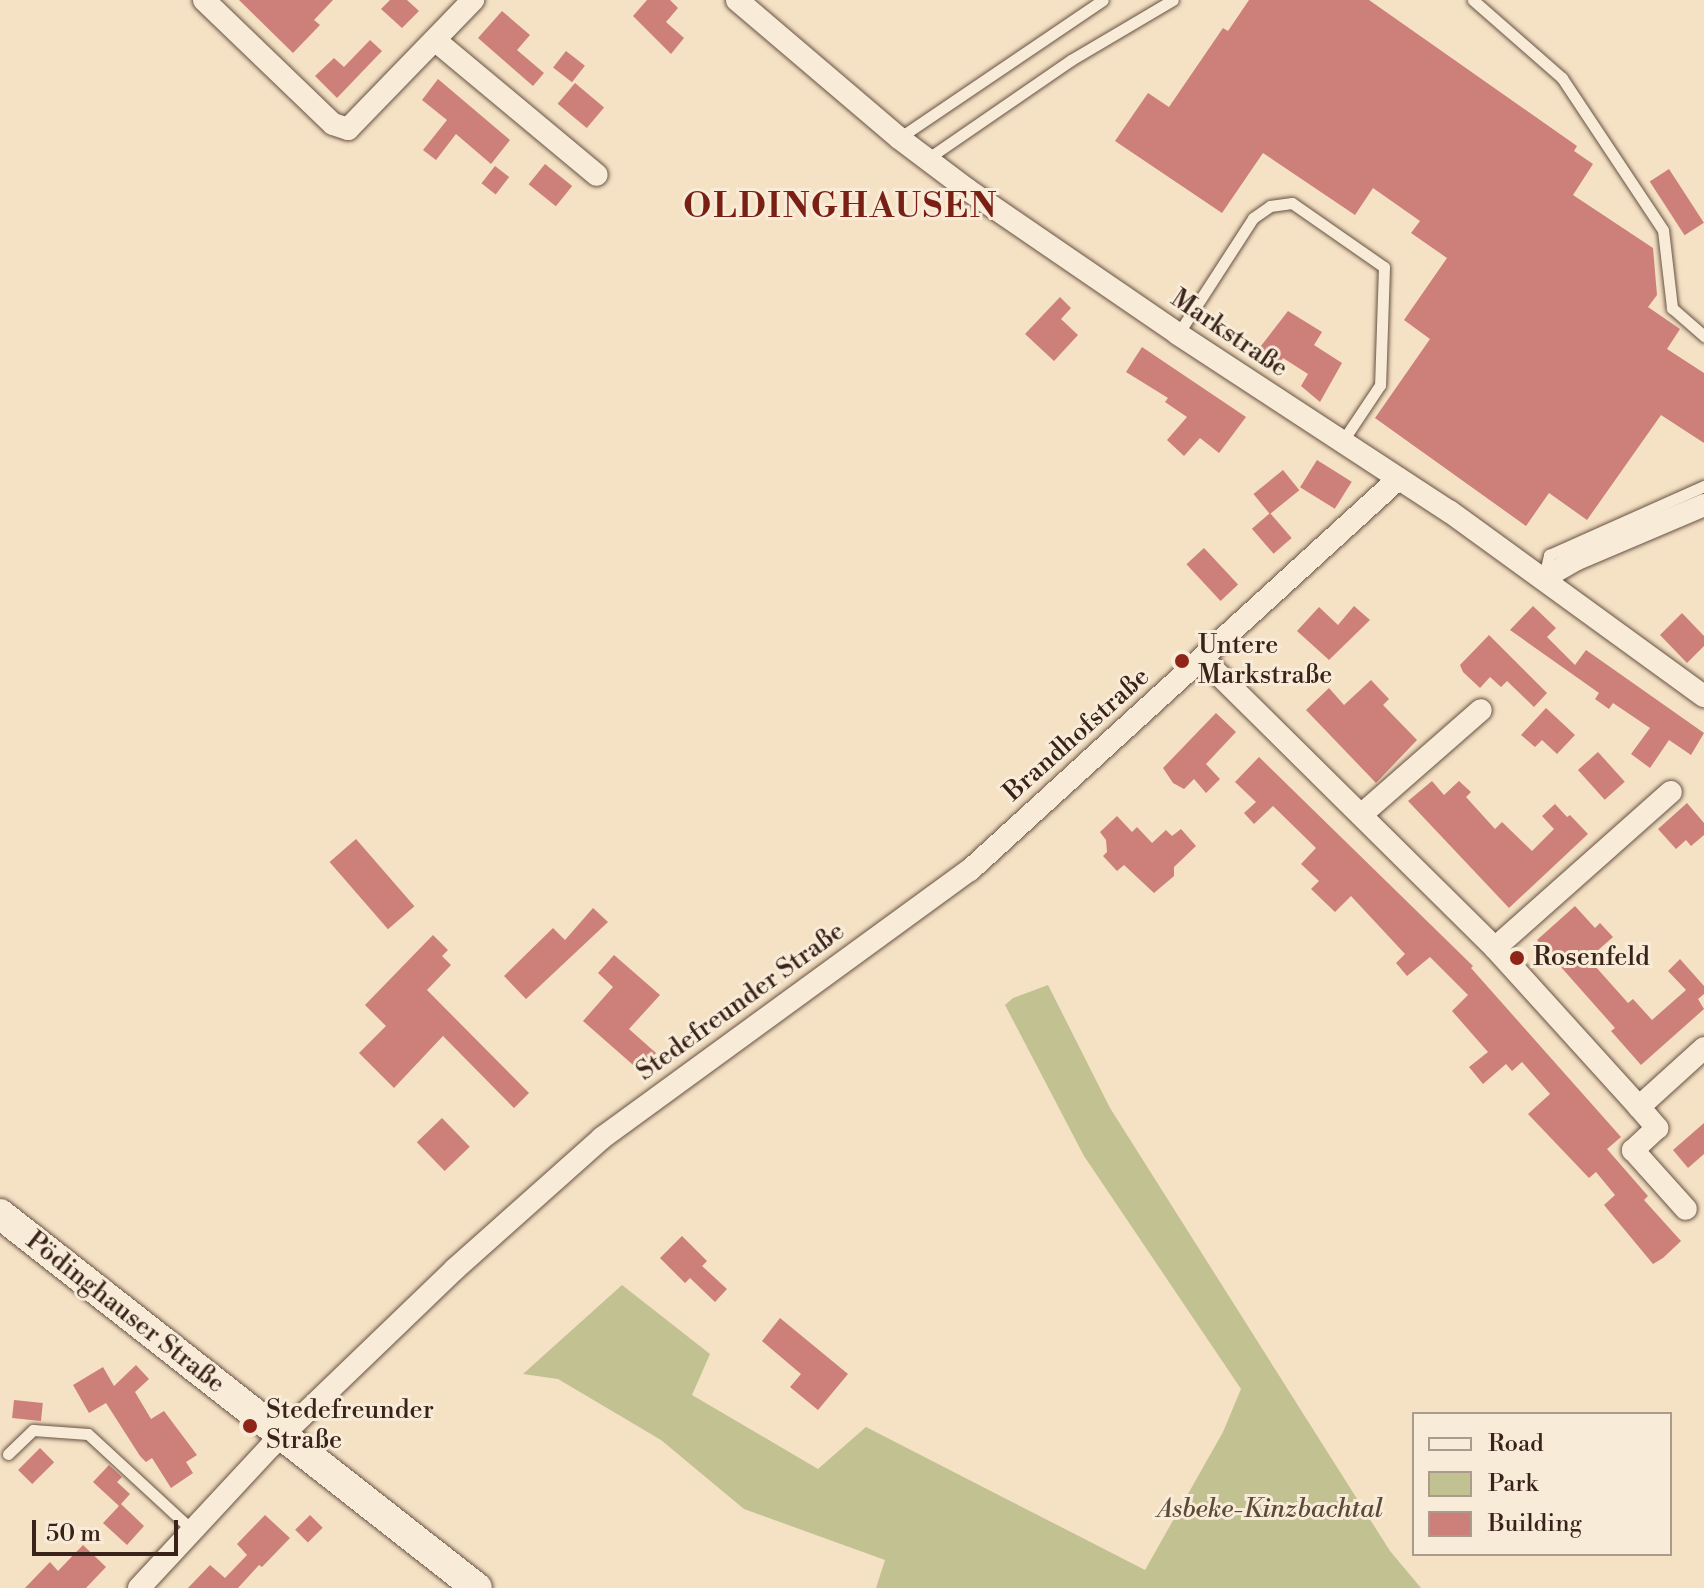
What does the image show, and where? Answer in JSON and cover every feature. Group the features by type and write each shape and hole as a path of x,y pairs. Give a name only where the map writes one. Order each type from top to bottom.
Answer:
{"street":[{"path":"204,0 333,124 348,129 473,0"},
{"name":"Markstraße","path":"737,0 926,159 1178,334 1544,578 1704,696"},
{"path":"436,41 597,175"},
{"name":"Brandhofstraße","path":"970,870 1398,479"},
{"path":"1544,578 1577,559 1704,505"},
{"path":"1203,659 1495,948 1639,1107 1657,1128 1633,1150 1686,1209"},
{"path":"1361,815 1481,710"},
{"path":"1495,948 1671,792"},
{"name":"Stedefreunder Straße","path":"139,1588 284,1437 455,1269 602,1138 970,870"},
{"path":"1639,1107 1704,1048"},
{"name":"Pödinghauser Straße","path":"0,1214 477,1588"}],"lane":[{"path":"899,138 1103,0"},
{"path":"926,159 1071,60 1173,0"},
{"path":"1473,0 1562,78 1663,230 1672,308 1704,336"},
{"path":"1178,334 1253,218 1270,206 1292,203 1384,267 1380,385 1342,442"},
{"path":"1544,578 1549,555 1704,486"},
{"path":"8,1454 33,1430 88,1434 192,1530"}],"green space":[{"name":"Asbeke-Kinzbachtal","path":"1048,985 1110,1108 1390,1551 1421,1588 876,1588 885,1560 744,1509 661,1440 558,1379 523,1374 622,1285 710,1354 692,1395 818,1469 866,1427 1145,1570 1223,1432 1241,1389 1084,1156 1005,1005 1013,998"}],"building":[{"path":"239,0 333,0 314,20 320,25 293,53"},
{"path":"390,0 407,0 419,11 402,28 381,9"},
{"path":"647,0 670,0 678,8 666,22 684,38 671,54 633,16"},
{"path":"1249,0 1369,0 1577,146 1574,151 1593,164 1573,195 1653,248 1657,295 1648,307 1680,329 1667,349 1704,373 1704,443 1661,415 1587,520 1549,493 1526,526 1375,418 1430,339 1404,320 1447,258 1411,233 1420,221 1373,188 1355,215 1263,153 1222,213 1115,141 1148,93 1169,107 1223,28 1228,31"},
{"path":"502,11 530,35 517,50 544,73 533,86 478,38"},
{"path":"370,40 382,51 337,98 315,76 334,58 344,67"},
{"path":"566,51 585,66 572,82 553,68"},
{"path":"438,79 510,140 491,164 456,134 436,160 423,150 447,120 422,100"},
{"path":"575,83 604,107 587,128 558,104"},
{"path":"545,164 572,186 556,206 529,184"},
{"path":"495,166 509,177 496,194 481,183"},
{"path":"1669,169 1704,223 1685,235 1650,182"},
{"path":"1060,297 1071,308 1061,319 1078,335 1054,361 1025,334"},
{"path":"1288,311 1322,332 1314,345 1342,363 1320,402 1301,386 1308,374 1283,358 1276,369 1254,355"},
{"path":"1142,347 1246,417 1219,453 1200,438 1184,456 1167,440 1187,417 1165,402 1168,398 1126,372"},
{"path":"1317,460 1352,482 1335,509 1300,487"},
{"path":"1283,470 1299,490 1270,514 1253,494"},
{"path":"1270,513 1292,538 1274,554 1252,529"},
{"path":"1204,548 1238,585 1221,601 1186,564"},
{"path":"1354,606 1370,620 1329,660 1297,631 1319,607 1338,625"},
{"path":"1533,606 1556,628 1547,637 1575,665 1586,650 1704,733 1691,755 1669,740 1650,768 1631,754 1650,728 1613,703 1609,709 1595,699 1599,693 1510,630"},
{"path":"1682,613 1704,636 1704,646 1687,663 1660,635"},
{"path":"1489,635 1547,693 1534,707 1507,681 1501,687 1490,677 1480,688 1463,672 1460,665"},
{"path":"1371,680 1389,699 1383,705 1417,740 1376,783 1306,710 1329,688 1344,705"},
{"path":"1546,708 1575,735 1557,754 1542,740 1535,747 1521,735"},
{"path":"1216,713 1236,732 1206,764 1220,779 1206,793 1194,779 1184,789 1173,783 1163,768"},
{"path":"1598,752 1625,782 1605,800 1578,770"},
{"path":"1259,757 1473,966 1471,968 1621,1137 1607,1149 1648,1196 1644,1200 1681,1241 1663,1258 1653,1264 1604,1205 1615,1195 1596,1172 1589,1178 1528,1114 1550,1094 1522,1062 1512,1071 1506,1064 1483,1084 1469,1067 1488,1052 1452,1011 1468,995 1430,957 1407,976 1396,963 1405,954 1351,896 1335,912 1311,889 1319,881 1301,864 1316,848 1273,806 1254,824 1244,813 1256,802 1235,782"},
{"path":"1432,781 1444,795 1459,781 1471,792 1466,797 1495,829 1502,822 1532,851 1554,829 1542,816 1555,804 1588,834 1509,908 1408,801"},
{"path":"1687,803 1704,823 1704,835 1691,846 1686,840 1676,849 1658,829"},
{"path":"1117,816 1132,832 1137,827 1152,843 1166,830 1172,836 1181,829 1196,846 1174,867 1174,876 1154,893 1124,865 1117,871 1103,856 1107,852 1106,840 1100,832"},
{"path":"356,839 414,906 388,929 330,862"},
{"path":"1575,906 1595,928 1600,923 1613,937 1596,952 1603,959 1595,966 1628,1003 1633,999 1652,1020 1686,990 1668,971 1680,959 1704,986 1704,994 1698,999 1704,1009 1641,1065 1611,1031 1615,1028 1537,940"},
{"path":"593,908 608,922 526,999 504,976 553,928 565,940"},
{"path":"433,935 448,950 442,956 451,965 427,990 529,1093 514,1108 443,1036 394,1088 359,1053 386,1026 365,1005"},
{"path":"614,955 660,995 629,1029 656,1053 640,1071 583,1021 613,987 598,973"},
{"path":"442,1118 470,1147 445,1171 417,1142"},
{"path":"1704,1123 1704,1154 1688,1168 1673,1150"},
{"path":"682,1236 707,1261 702,1266 727,1289 715,1302 690,1278 685,1283 660,1258"},
{"path":"780,1318 848,1374 818,1410 790,1387 801,1374 762,1341"},
{"path":"136,1365 149,1379 135,1392 151,1419 164,1411 197,1455 186,1462 193,1473 171,1488 152,1458 146,1462 140,1456 106,1403 89,1413 73,1385 103,1367 114,1386"},
{"path":"14,1400 43,1403 41,1421 12,1418"},
{"path":"40,1448 54,1462 32,1484 18,1470"},
{"path":"109,1465 122,1477 117,1482 130,1494 121,1504 144,1526 127,1545 103,1523 119,1506 93,1482"},
{"path":"265,1515 290,1538 262,1567 259,1565 238,1588 188,1588 210,1565 225,1578 247,1555 237,1544"},
{"path":"310,1515 323,1528 308,1543 295,1530"},
{"path":"83,1545 106,1567 86,1588 25,1588 50,1562 58,1571"}],"place":[{"name":"Untere Markstraße","path":"1182,661"},
{"name":"Rosenfeld","path":"1517,958"},
{"name":"Stedefreunder Straße","path":"250,1426"}],"district":[{"name":"OLDINGHAUSEN","path":"841,208"}]}
